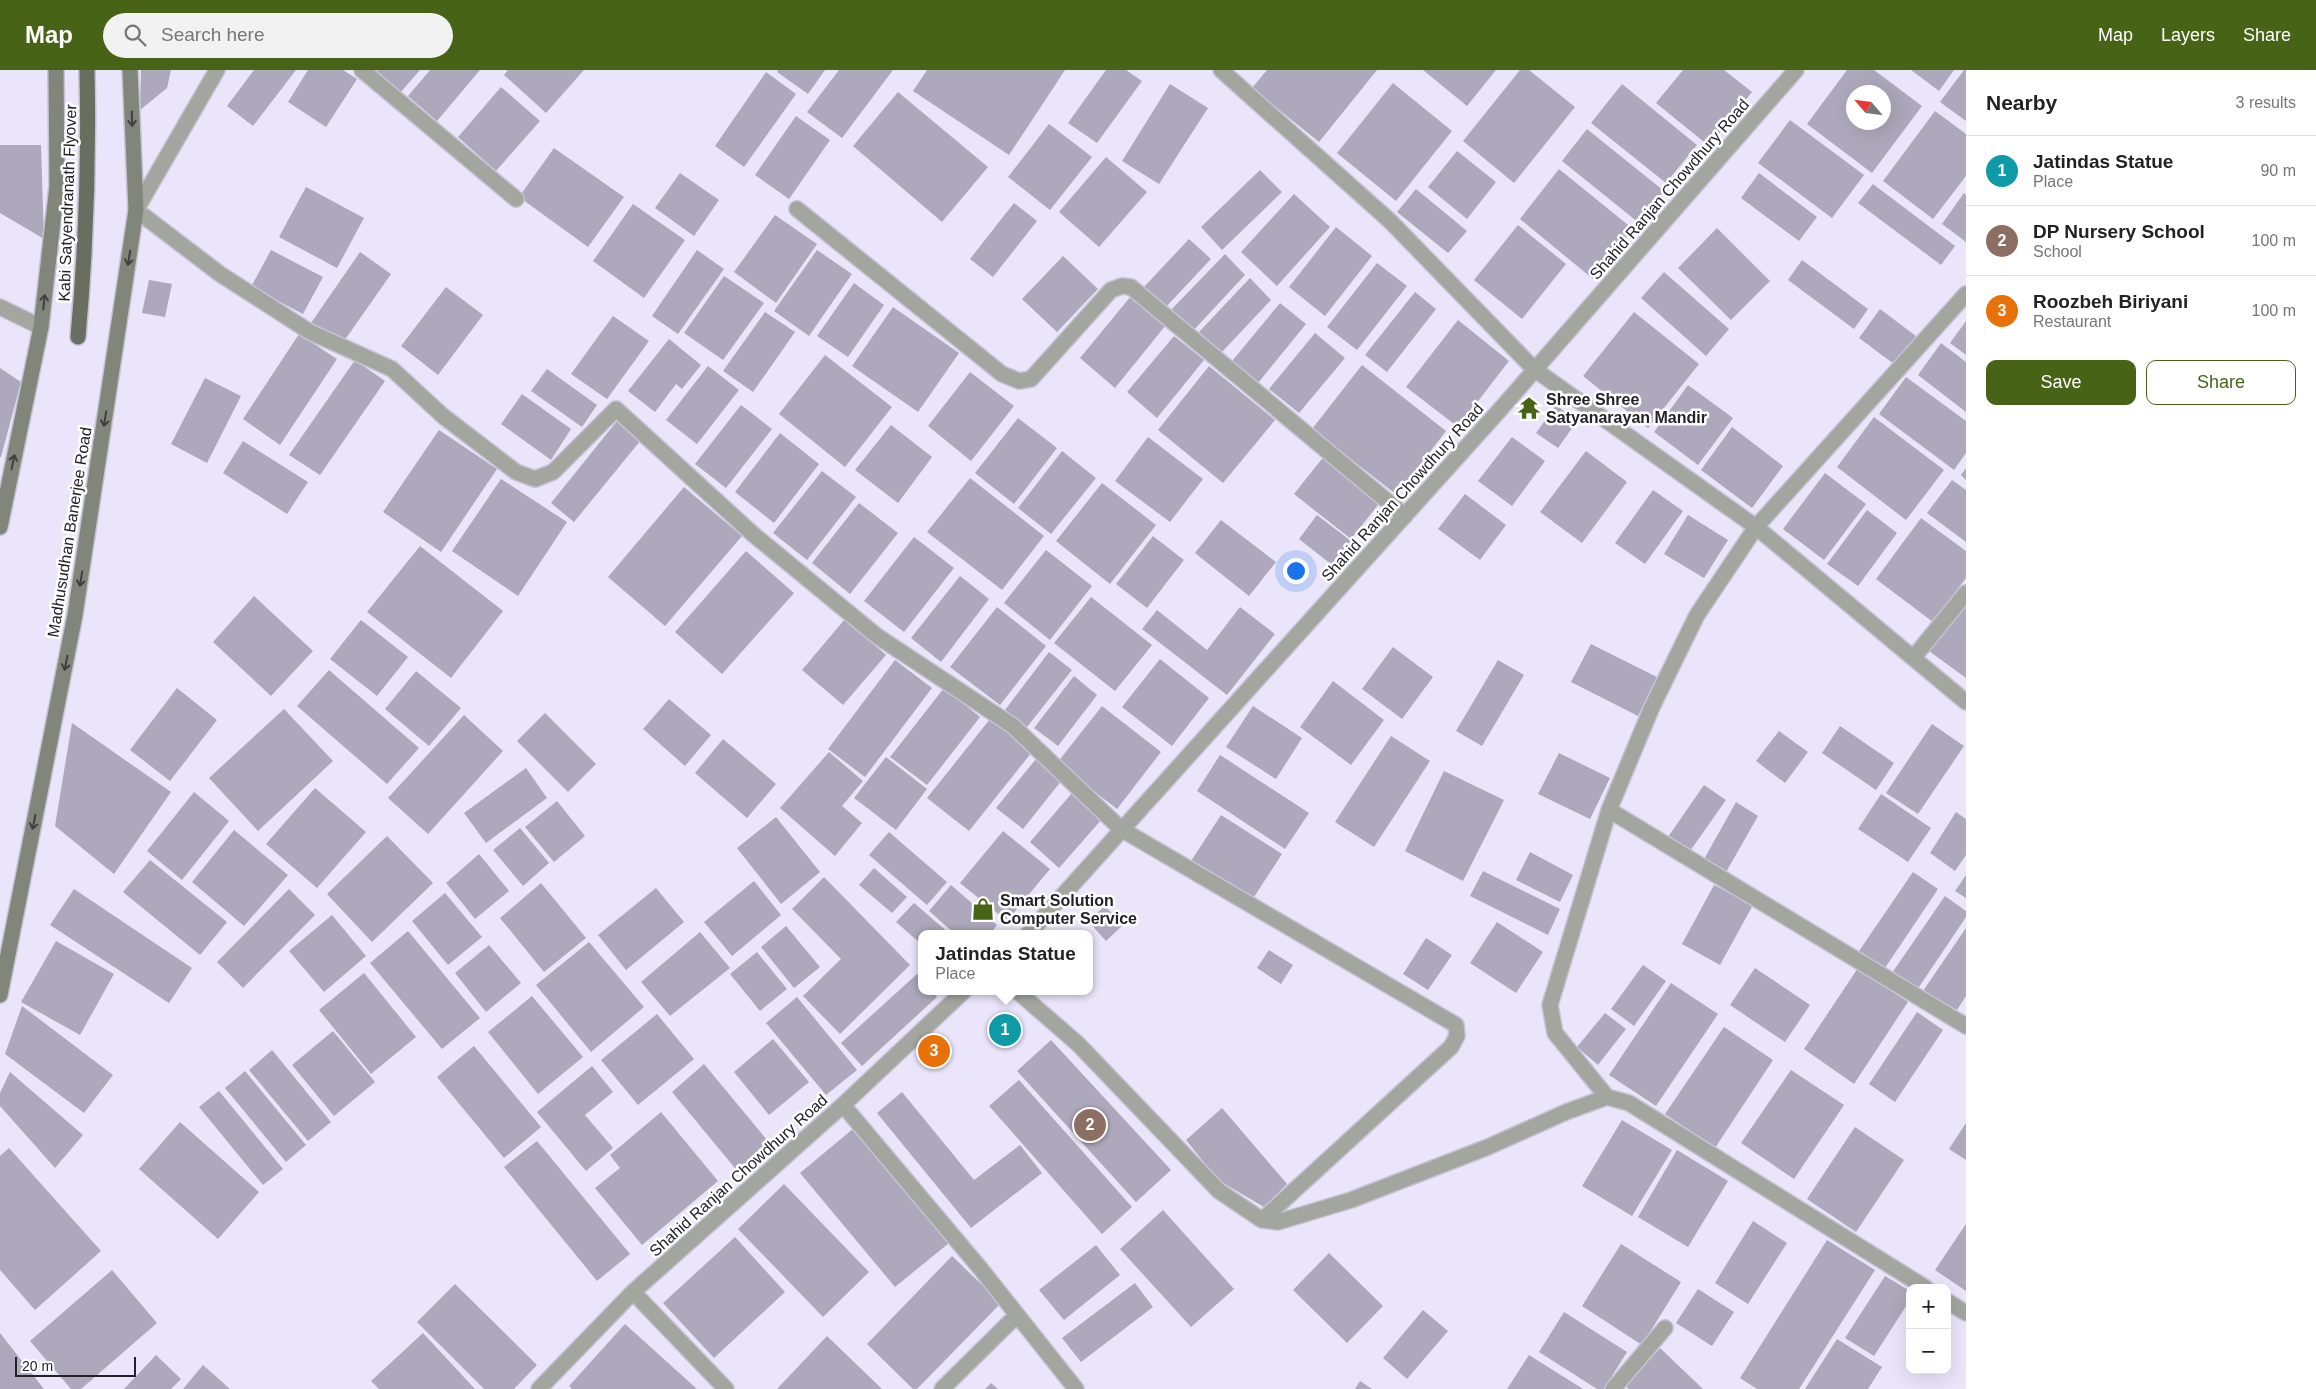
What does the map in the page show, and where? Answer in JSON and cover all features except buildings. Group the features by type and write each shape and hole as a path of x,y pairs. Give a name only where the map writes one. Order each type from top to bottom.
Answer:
{"main road":[{"name":"Kabi Satyendranath Flyover","path":"78,338 86,232 89,146 88,70"}],"street":[{"path":"0,527 41,327 57,186 56,70"},
{"name":"Madhusudhan Banerjee Road","path":"0,995 75,615 136,210 130,70"},
{"path":"217,70 136,210 220,274 310,332 392,369 443,416 516,472 535,479 553,472 616,409 754,536 877,636 1013,726 1121,829 1456,1025 1457,1036 1451,1047 1262,1220"},
{"path":"362,70 516,199"},
{"path":"1221,70 1390,221 1534,369 1756,527 1966,702"},
{"name":"Shahid Ranjan Chowdhury Road","path":"1032,930 1121,829 1405,516 1796,70"},
{"path":"797,209 1002,374 1019,382 1031,379 1111,290 1122,286 1132,287 1405,516"},
{"path":"1920,1284 1629,1104 1607,1096 1555,1033 1550,1005 1609,810 1652,707 1697,615 1756,527 1966,294"},
{"path":"0,307 41,327"},
{"path":"1914,657 1966,593"},
{"path":"1609,810 1966,1026"},
{"name":"Shahid Ranjan Chowdhury Road","path":"539,1389 633,1292 843,1106 960,995"},
{"path":"1022,995 1078,1044 1219,1191 1262,1220 1278,1222 1351,1200 1488,1147 1607,1096"},
{"path":"843,1106 1076,1389"},
{"path":"633,1292 726,1389"},
{"path":"1951,1304 1966,1313"},
{"path":"942,1389 1017,1315"},
{"path":"1613,1389 1665,1328"}],"place":[{"name":"Shree Shree Satyanarayan Mandir","path":"1529,408"},
{"name":"Smart Solution Computer Service","path":"983,909"},
{"name":"Jatindas Statue","path":"1005,1030"},
{"name":"Roozbeh Biriyani","path":"934,1051"},
{"name":"DP Nursery School","path":"1090,1125"}]}
